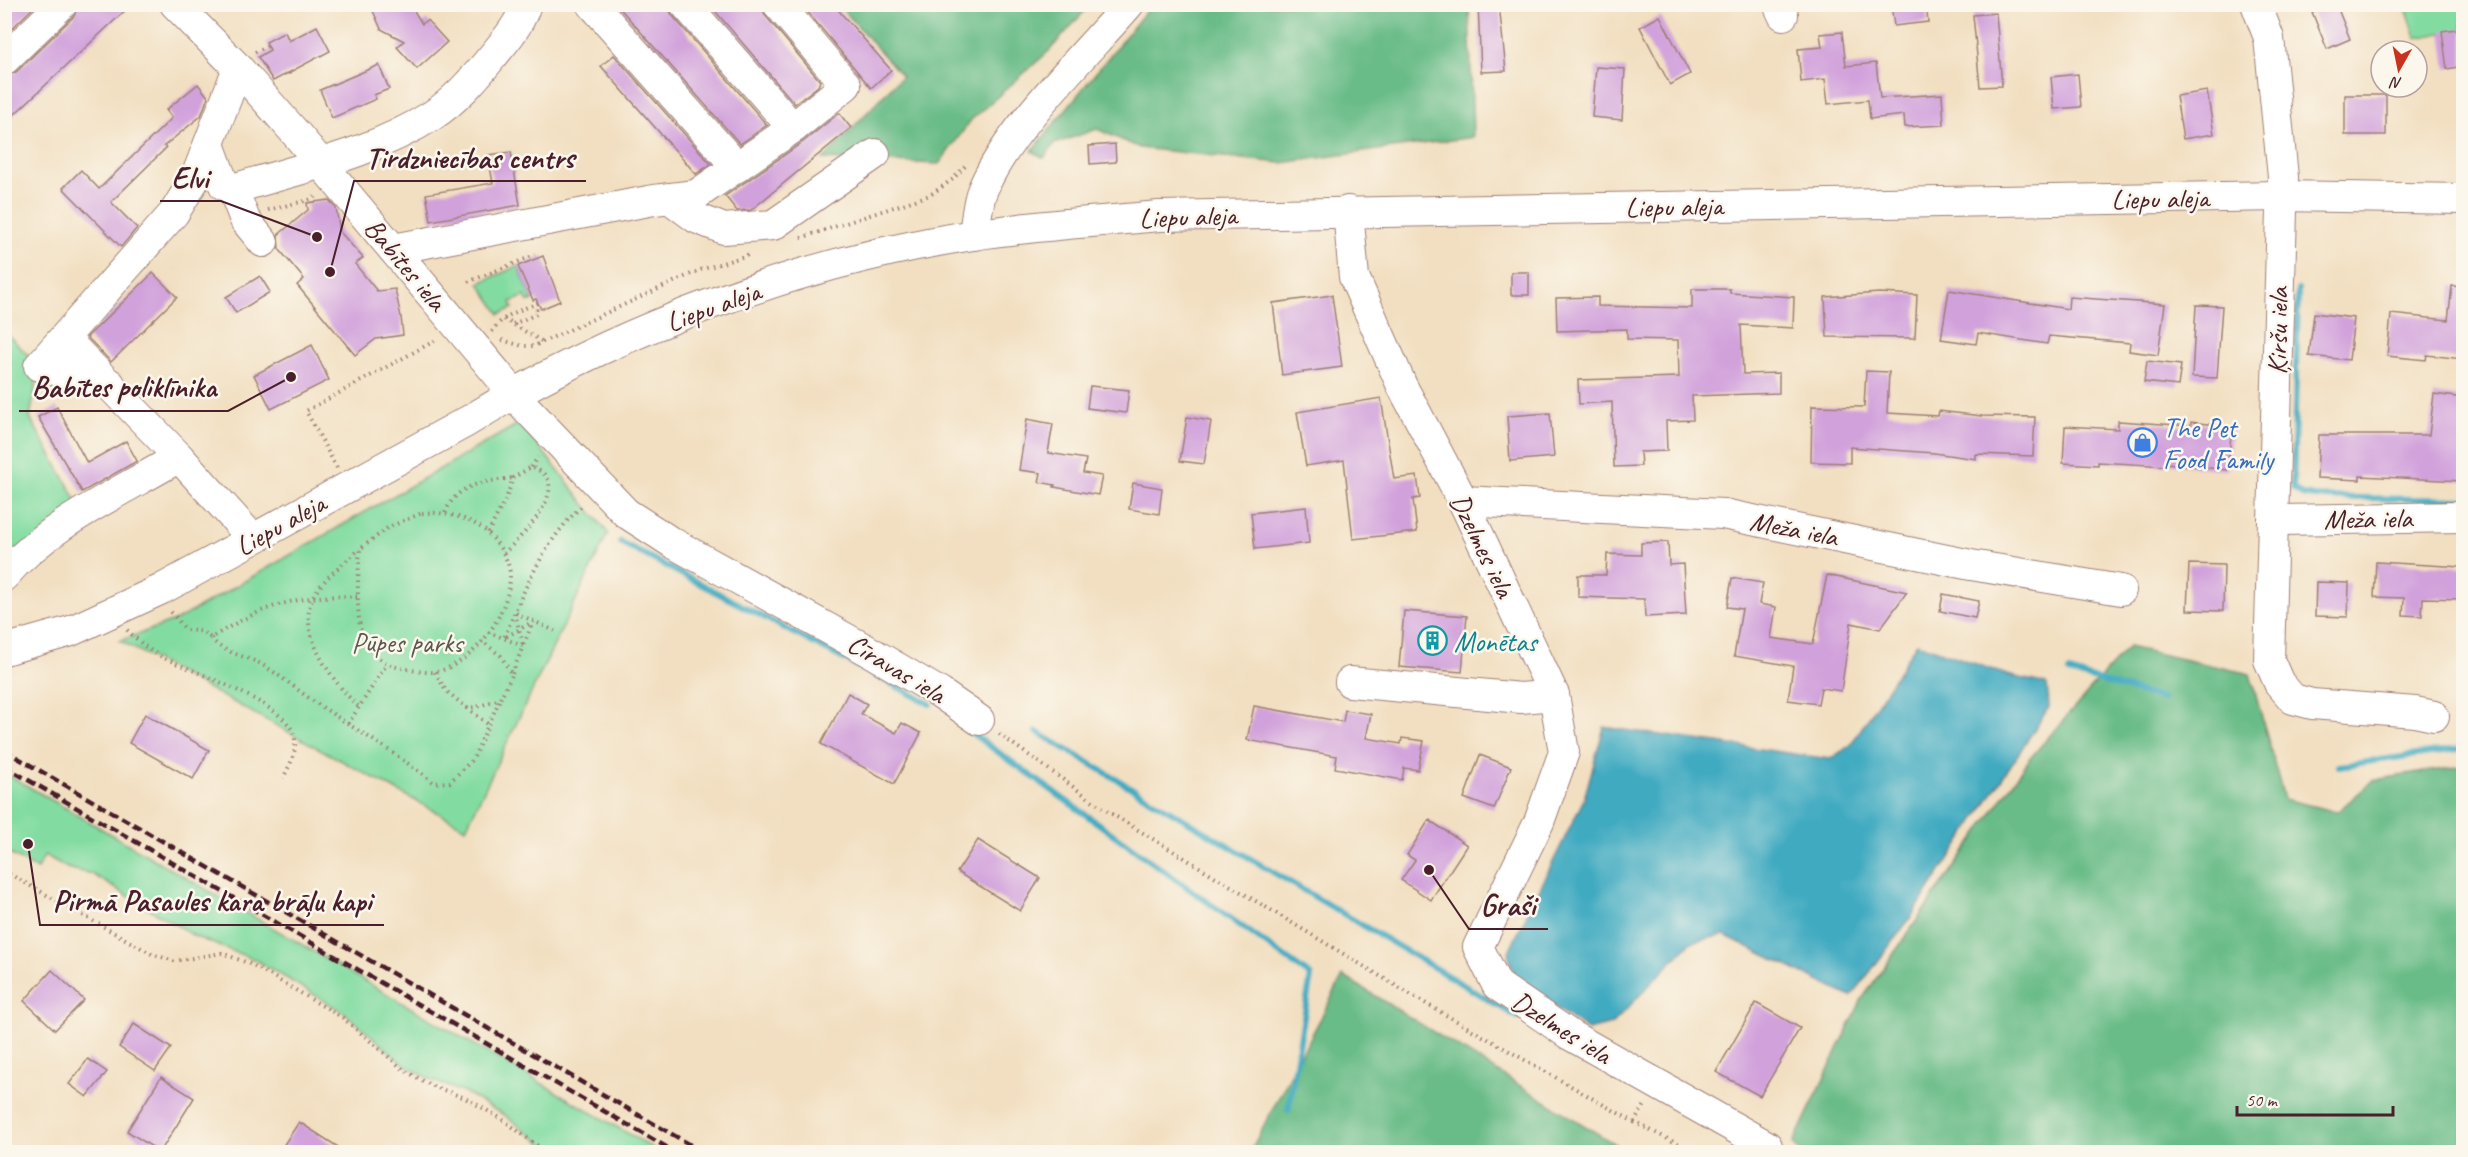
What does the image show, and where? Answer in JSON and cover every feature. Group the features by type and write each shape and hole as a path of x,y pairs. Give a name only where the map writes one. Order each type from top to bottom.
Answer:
{"street":[{"path":"4,60 62,4"},
{"path":"233,189 307,166 321,178 435,114 470,84 519,24 526,4"},
{"path":"592,4 737,167"},
{"path":"685,4 793,128"},
{"path":"393,249 696,195 793,128 846,85 778,4"},
{"path":"974,235 978,204 992,171 1025,123 1129,4"},
{"name":"Ķiršu iela","path":"2256,4 2269,38 2283,177 2280,196 2269,660 2278,683 2293,699 2312,704 2415,712 2434,716"},
{"name":"Babītes iela","path":"181,6 238,68 321,178 393,249 514,393"},
{"path":"238,68 196,177 174,213 39,366 110,384 252,538"},
{"path":"209,144 224,185 233,189 254,231"},
{"path":"669,198 696,219 724,229 773,225 875,154"},
{"name":"Liepu aleja","path":"4,650 71,631 162,589 468,421 514,393 642,332 758,289 821,269 974,235 1159,216 2280,196 2463,199"},
{"name":"Dzelmes iela","path":"1348,212 1354,277 1402,386 1463,501 1554,695 1564,752 1539,822 1478,947 1497,985 1570,1035 1767,1146"},
{"name":"Cīravas iela","path":"514,393 626,513 671,542 867,650 940,693 979,720"},
{"path":"4,576 15,563 50,534 179,457"},
{"name":"Meža iela","path":"1463,501 1723,514 1971,565 2121,590"},
{"name":"Meža iela","path":"2273,520 2463,517"},
{"path":"1350,682 1521,698 1554,695"}],"path":[{"path":"254,231 258,212 313,199 321,178"},
{"path":"468,282 535,255"},
{"path":"489,340 499,321 537,304 537,314 512,324"},
{"path":"504,319 544,343"},
{"path":"347,487 306,411 448,334"},
{"path":"445,513 453,498 474,484 491,479 513,478 531,467 541,448"},
{"path":"504,553 531,526 545,506 548,488 546,475 531,467"},
{"path":"489,533 513,478"},
{"path":"504,638 536,566 548,547 587,501"},
{"path":"358,706 329,673 317,650 311,629 313,598 340,565 374,536 404,520 422,513 445,513 478,525 489,533 504,553 510,572 507,591 482,641 464,658 435,672 387,664 371,651 362,633 359,615 360,549"},
{"path":"162,589 173,614 186,630 201,632 211,638 217,646 258,663 276,674 348,724 396,753 434,783 450,782 473,759 534,621"},
{"path":"211,638 258,610 275,604 313,598 360,597"},
{"path":"515,612 555,631"},
{"path":"515,612 523,646"},
{"path":"109,613 140,643 159,655 210,677 268,708 287,723 293,732 295,755 283,778"},
{"path":"504,638 534,621"},
{"path":"488,632 523,646"},
{"path":"482,641 501,656 512,675"},
{"path":"348,724 387,664"},
{"path":"435,672 446,691 489,725"},
{"path":"467,708 501,699"},
{"path":"979,720 1110,813 1297,926 1634,1122 1694,1152"},
{"path":"4,871 152,954 174,961 222,953 254,965 342,1018 404,1070 430,1084 465,1098 502,1119 546,1152"},
{"path":"1634,1122 1659,1085"}],"green space":[{"path":"839,5 1090,5 1049,51 971,120 939,164 823,159 902,76"},
{"path":"1151,5 1469,5 1473,137 1281,163 1140,148 1097,129 1054,144 1044,158 1032,151"},
{"path":"2405,5 2463,5 2463,29 2416,38"},
{"path":"518,266 533,300 528,302 525,296 511,302 513,308 500,314 479,283"},
{"path":"5,332 39,366 30,418 80,506 5,565"},
{"name":"Pūpes parks","path":"520,423 608,533 466,828 120,641 177,620"},
{"path":"2128,647 2250,674 2284,799 2337,812 2374,780 2463,766 2463,1152 1800,1152 1793,1144 1862,999 2031,757"},
{"path":"5,773 660,1152 554,1152 504,1115 467,1094 432,1080 406,1066 345,1013 256,960 196,937 92,874 67,868 45,855 37,869 5,851"},
{"path":"1343,976 1624,1150 1630,1152 1250,1152"}],"water":[{"path":"1917,643 2007,675 2047,684 2049,707 1911,917 1851,997 1724,935 1691,942 1612,1024 1588,1030 1516,980 1508,953 1584,799 1604,727 1830,759 1850,746"}],"building":[{"path":"4,4 37,4 4,36"},
{"path":"79,4 132,4 4,124 4,77 16,72 74,16"},
{"path":"370,4 410,4 422,24 427,20 447,42 417,69 397,47 404,41 381,29"},
{"path":"616,4 667,4 672,15 767,125 740,144"},
{"path":"709,4 761,4 765,15 820,81 818,86 795,104"},
{"path":"801,4 833,4 891,70 871,88"},
{"path":"1478,4 1499,4 1506,71 1481,72"},
{"path":"1891,4 1926,4 1928,22 1894,26"},
{"path":"2330,4 2336,4 2350,39 2327,49 2312,12"},
{"path":"1996,13 2002,86 1980,87 1973,15"},
{"path":"1660,16 1690,74 1670,85 1640,27"},
{"path":"317,26 330,51 273,81 258,57 270,50 266,42 285,32 289,41"},
{"path":"2463,28 2463,66 2447,69 2442,31"},
{"path":"1842,32 1846,66 1876,63 1880,98 1942,94 1944,125 1905,127 1904,115 1870,119 1868,100 1828,104 1825,79 1801,82 1798,49 1822,47 1820,34"},
{"path":"614,55 711,164 696,174 601,66"},
{"path":"379,65 389,89 374,95 376,99 332,118 320,90"},
{"path":"1596,67 1625,69 1622,120 1592,117"},
{"path":"2078,74 2081,107 2054,109 2051,77"},
{"path":"198,84 208,97 201,116 164,146 166,148 111,202 137,228 121,247 63,188 81,170 99,189 172,118 166,110"},
{"path":"2207,91 2214,134 2183,139 2176,96"},
{"path":"2345,95 2369,95 2369,99 2386,99 2386,135 2345,135"},
{"path":"839,113 851,128 751,210 737,211 725,196 803,142"},
{"path":"1115,144 1116,162 1090,164 1089,146"},
{"path":"511,152 520,205 431,221 426,194 493,183 488,155"},
{"path":"329,200 336,208 340,232 363,258 355,264 377,291 395,289 401,317 403,335 376,339 355,355 297,285 304,279 279,249 278,235 308,210 307,203"},
{"path":"543,256 560,301 541,309 536,299 533,300 518,266"},
{"path":"1511,272 1529,272 1529,295 1511,295"},
{"path":"153,273 177,297 111,362 87,337"},
{"path":"260,276 270,292 236,313 226,297"},
{"path":"2452,286 2463,287 2463,359 2427,355 2426,360 2387,356 2391,314 2448,320"},
{"path":"1692,289 1730,289 1730,293 1794,297 1793,328 1741,325 1743,374 1779,373 1779,393 1692,396 1693,420 1666,421 1667,451 1640,452 1641,466 1614,467 1612,402 1579,404 1578,380 1679,377 1678,340 1627,339 1627,329 1557,331 1556,298 1598,297 1598,306 1692,308"},
{"path":"1949,290 2068,309 2069,297 2165,304 2158,355 2129,351 2130,343 2049,336 2047,344 1978,333 1976,344 1941,339"},
{"path":"1879,293 1917,295 1915,338 1827,337 1825,297"},
{"path":"1332,295 1342,367 1282,375 1273,303"},
{"path":"2196,305 2222,306 2217,378 2192,377"},
{"path":"2314,313 2354,318 2349,360 2309,356"},
{"path":"312,345 329,380 271,409 254,375"},
{"path":"2147,361 2181,365 2178,386 2144,382"},
{"path":"1866,371 1889,372 1887,413 1938,416 1939,411 1982,416 2035,417 2033,456 1976,454 1976,459 1934,453 1850,447 1850,463 1811,462 1812,406 1864,407"},
{"path":"1090,386 1129,390 1126,413 1087,408"},
{"path":"2434,394 2463,398 2463,481 2360,476 2360,480 2317,478 2319,435 2429,435"},
{"path":"1381,398 1394,479 1417,476 1420,498 1413,499 1417,532 1353,539 1344,460 1306,466 1297,412"},
{"path":"57,407 87,463 126,441 137,461 82,492 38,417"},
{"path":"1550,413 1554,457 1510,461 1507,416"},
{"path":"1187,417 1211,421 1204,464 1180,461"},
{"path":"1027,419 1053,424 1048,453 1086,459 1083,473 1102,476 1098,495 1054,487 1055,485 1039,482 1041,473 1019,470"},
{"path":"2118,421 2191,426 2191,422 2232,427 2227,470 2166,463 2166,466 2098,462 2098,465 2063,463 2065,426 2118,429"},
{"path":"1133,483 1162,488 1159,514 1129,509"},
{"path":"1306,507 1309,543 1255,549 1251,513"},
{"path":"1668,542 1669,565 1683,564 1686,615 1645,617 1644,599 1578,597 1578,575 1606,575 1607,554 1641,555 1641,543"},
{"path":"2376,562 2463,567 2463,599 2423,598 2422,616 2403,615 2404,598 2374,597"},
{"path":"2189,564 2224,565 2223,611 2187,610"},
{"path":"1827,575 1907,592 1880,629 1851,623 1841,691 1821,688 1818,704 1788,700 1793,666 1734,656 1742,609 1727,607 1732,578 1763,583 1759,604 1776,607 1771,638 1813,644"},
{"path":"2316,582 2349,583 2348,617 2315,616"},
{"path":"1943,594 1979,601 1975,618 1940,611"},
{"name":"Monētas","path":"1404,611 1467,616 1462,672 1399,667"},
{"path":"848,693 867,704 861,714 896,733 902,723 921,733 894,784 821,744"},
{"path":"1254,706 1343,722 1345,710 1371,714 1366,738 1401,744 1402,738 1424,741 1418,770 1404,768 1402,780 1335,768 1337,756 1247,740"},
{"path":"145,714 209,750 193,779 129,743"},
{"path":"1480,755 1511,767 1494,809 1464,798"},
{"path":"1429,820 1467,845 1431,900 1401,880 1415,860 1407,855"},
{"path":"978,840 1040,878 1020,911 957,872"},
{"path":"52,970 84,1000 55,1030 24,1001"},
{"path":"1756,1003 1800,1028 1760,1096 1716,1072"},
{"path":"134,1024 171,1048 155,1071 119,1047"},
{"path":"88,1059 107,1072 87,1097 69,1084"},
{"path":"161,1077 194,1098 160,1152 127,1131"},
{"path":"299,1122 346,1152 279,1152"}],"waterway":[{"path":"2298,290 2293,488 2302,495 2315,497 2464,500"},
{"path":"620,542 930,704"},
{"path":"2069,672 2163,699"},
{"path":"966,729 1311,976 1288,1110"},
{"path":"1037,732 1519,1018"},
{"path":"2339,766 2464,748"}],"railway":[{"path":"4,750 703,1152"},
{"path":"4,766 675,1152"}],"place":[{"name":"Elvi","path":"317,237"},
{"name":"Tirdzniecības centrs","path":"330,272"},
{"name":"Babītes poliklīnika","path":"291,377"},
{"name":"The Pet Food Family","path":"2142,443"},
{"name":"Monētas","path":"1433,641"},
{"name":"Pirmā Pasaules kara brāļu kapi","path":"28,844"},
{"name":"Graši","path":"1429,870"}]}
